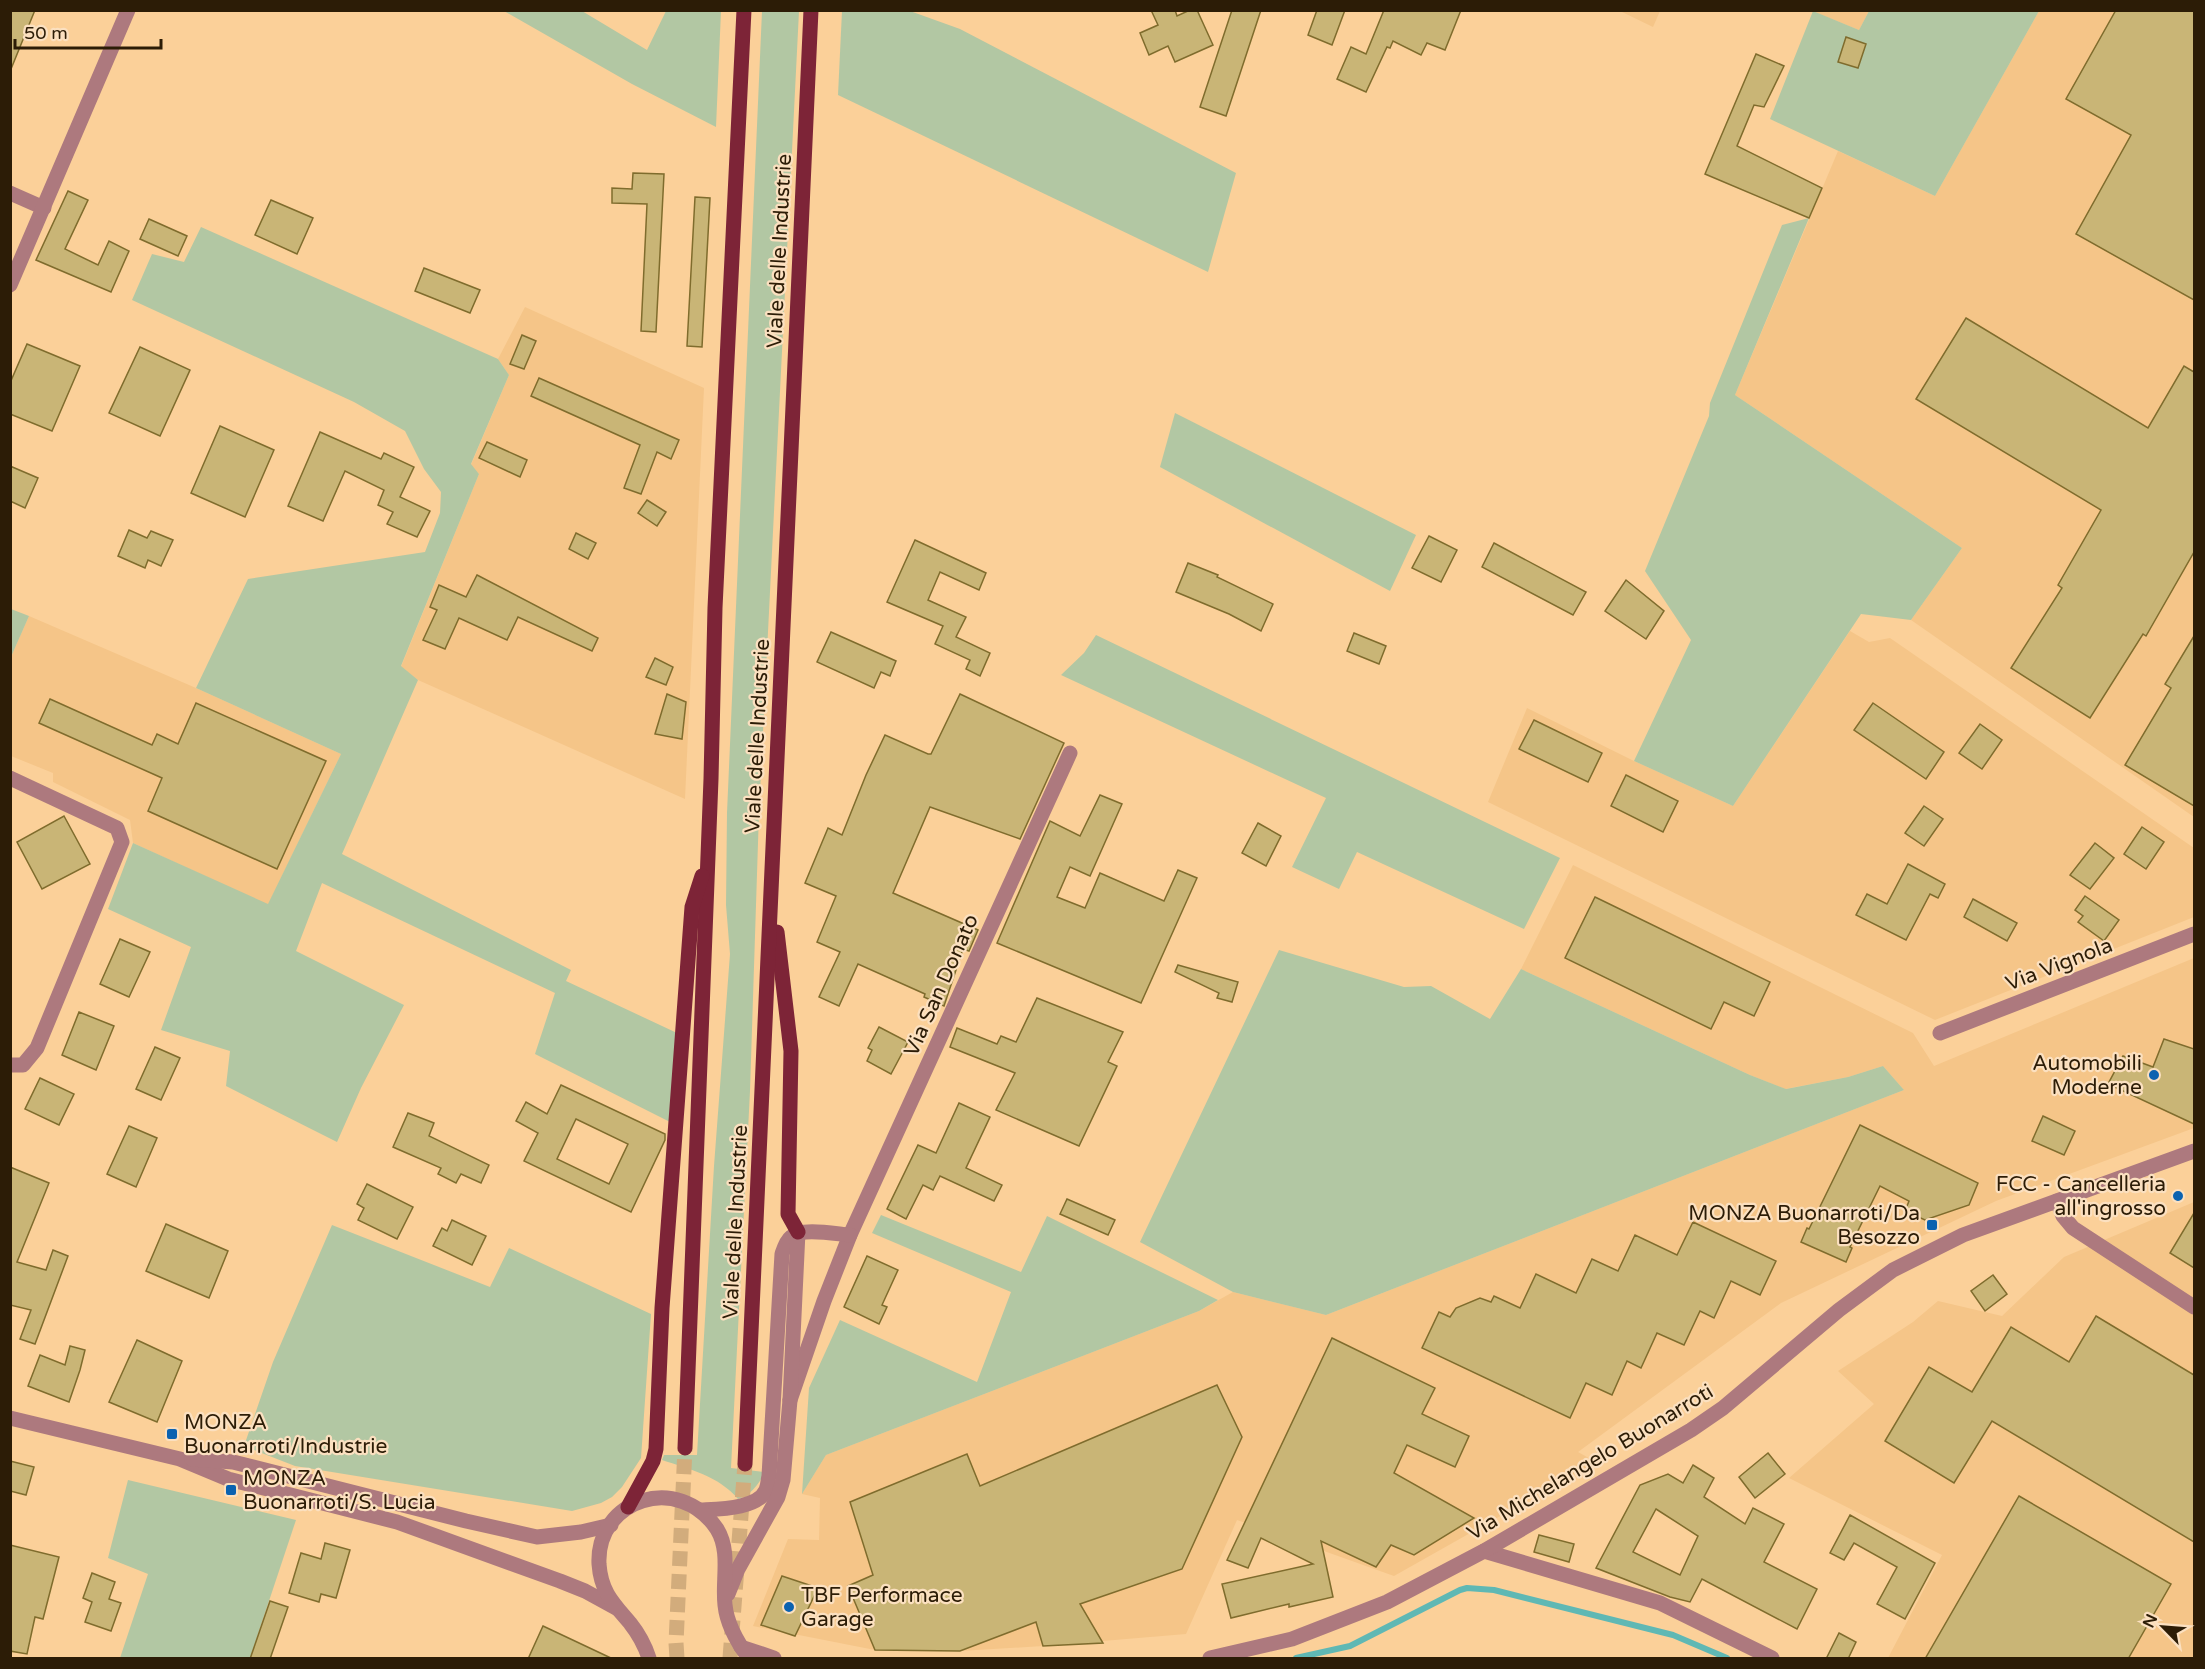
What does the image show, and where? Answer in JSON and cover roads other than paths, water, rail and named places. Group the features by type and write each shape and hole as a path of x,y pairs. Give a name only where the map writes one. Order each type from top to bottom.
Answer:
{"main road":[{"name":"Viale delle Industrie","path":"685,1448 708,856 715,608 744,10"},
{"name":"Viale delle Industrie","path":"745,1464 811,10"},
{"path":"628,1507 653,1461 656,1449 662,1308 692,908 708,856"},
{"path":"772,885 791,1051 788,1214 798,1232"}],"street":[{"path":"10,285 128,10"},
{"path":"10,192 44,207"},
{"name":"Via San Donato","path":"789,1400 850,1235 1070,753"},
{"path":"10,778 117,828 122,842 37,1048 17,1065"},
{"name":"Via Vignola","path":"1940,1033 2194,934"},
{"name":"Via Michelangelo Buonarroti","path":"1210,1659 1292,1639 1376,1606 1484,1551 1691,1430 1723,1408 1839,1310 1893,1270 1963,1235 2194,1151"},
{"path":"2057,1201 2063,1216 2073,1228 2194,1307"},
{"path":"649,1659 631,1624 609,1597 600,1575 601,1546 611,1524 628,1507 639,1501 655,1497 671,1498 701,1510 722,1509 754,1502 765,1492 769,1476 782,1254 791,1237 798,1232 850,1235"},
{"path":"725,1603 738,1569 778,1497 785,1462 798,1232"},
{"path":"10,1418 180,1459 228,1479 397,1522 560,1581 585,1591 616,1608"},
{"path":"180,1459 233,1462 537,1537 581,1532 611,1524"},
{"path":"701,1510 718,1530 723,1543 726,1564 725,1603 730,1626 745,1653 774,1659"},
{"path":"1484,1551 1660,1603 1772,1659"}],"waterway":[{"path":"1296,1658 1350,1646 1467,1588 1494,1590 1673,1635 1727,1658"}],"tunnel":[{"path":"677,1658 685,1448"},
{"path":"730,1658 745,1464"}],"place":[{"name":"Automobili Moderne","path":"2154,1075"},
{"name":"FCC - Cancelleria all'ingrosso","path":"2178,1196"},
{"name":"MONZA Buonarroti/Da Besozzo","path":"1932,1225"},
{"name":"MONZA Buonarroti/Industrie","path":"172,1434"},
{"name":"MONZA Buonarroti/S. Lucia","path":"231,1490"},
{"name":"TBF Performace Garage","path":"789,1607"}]}
